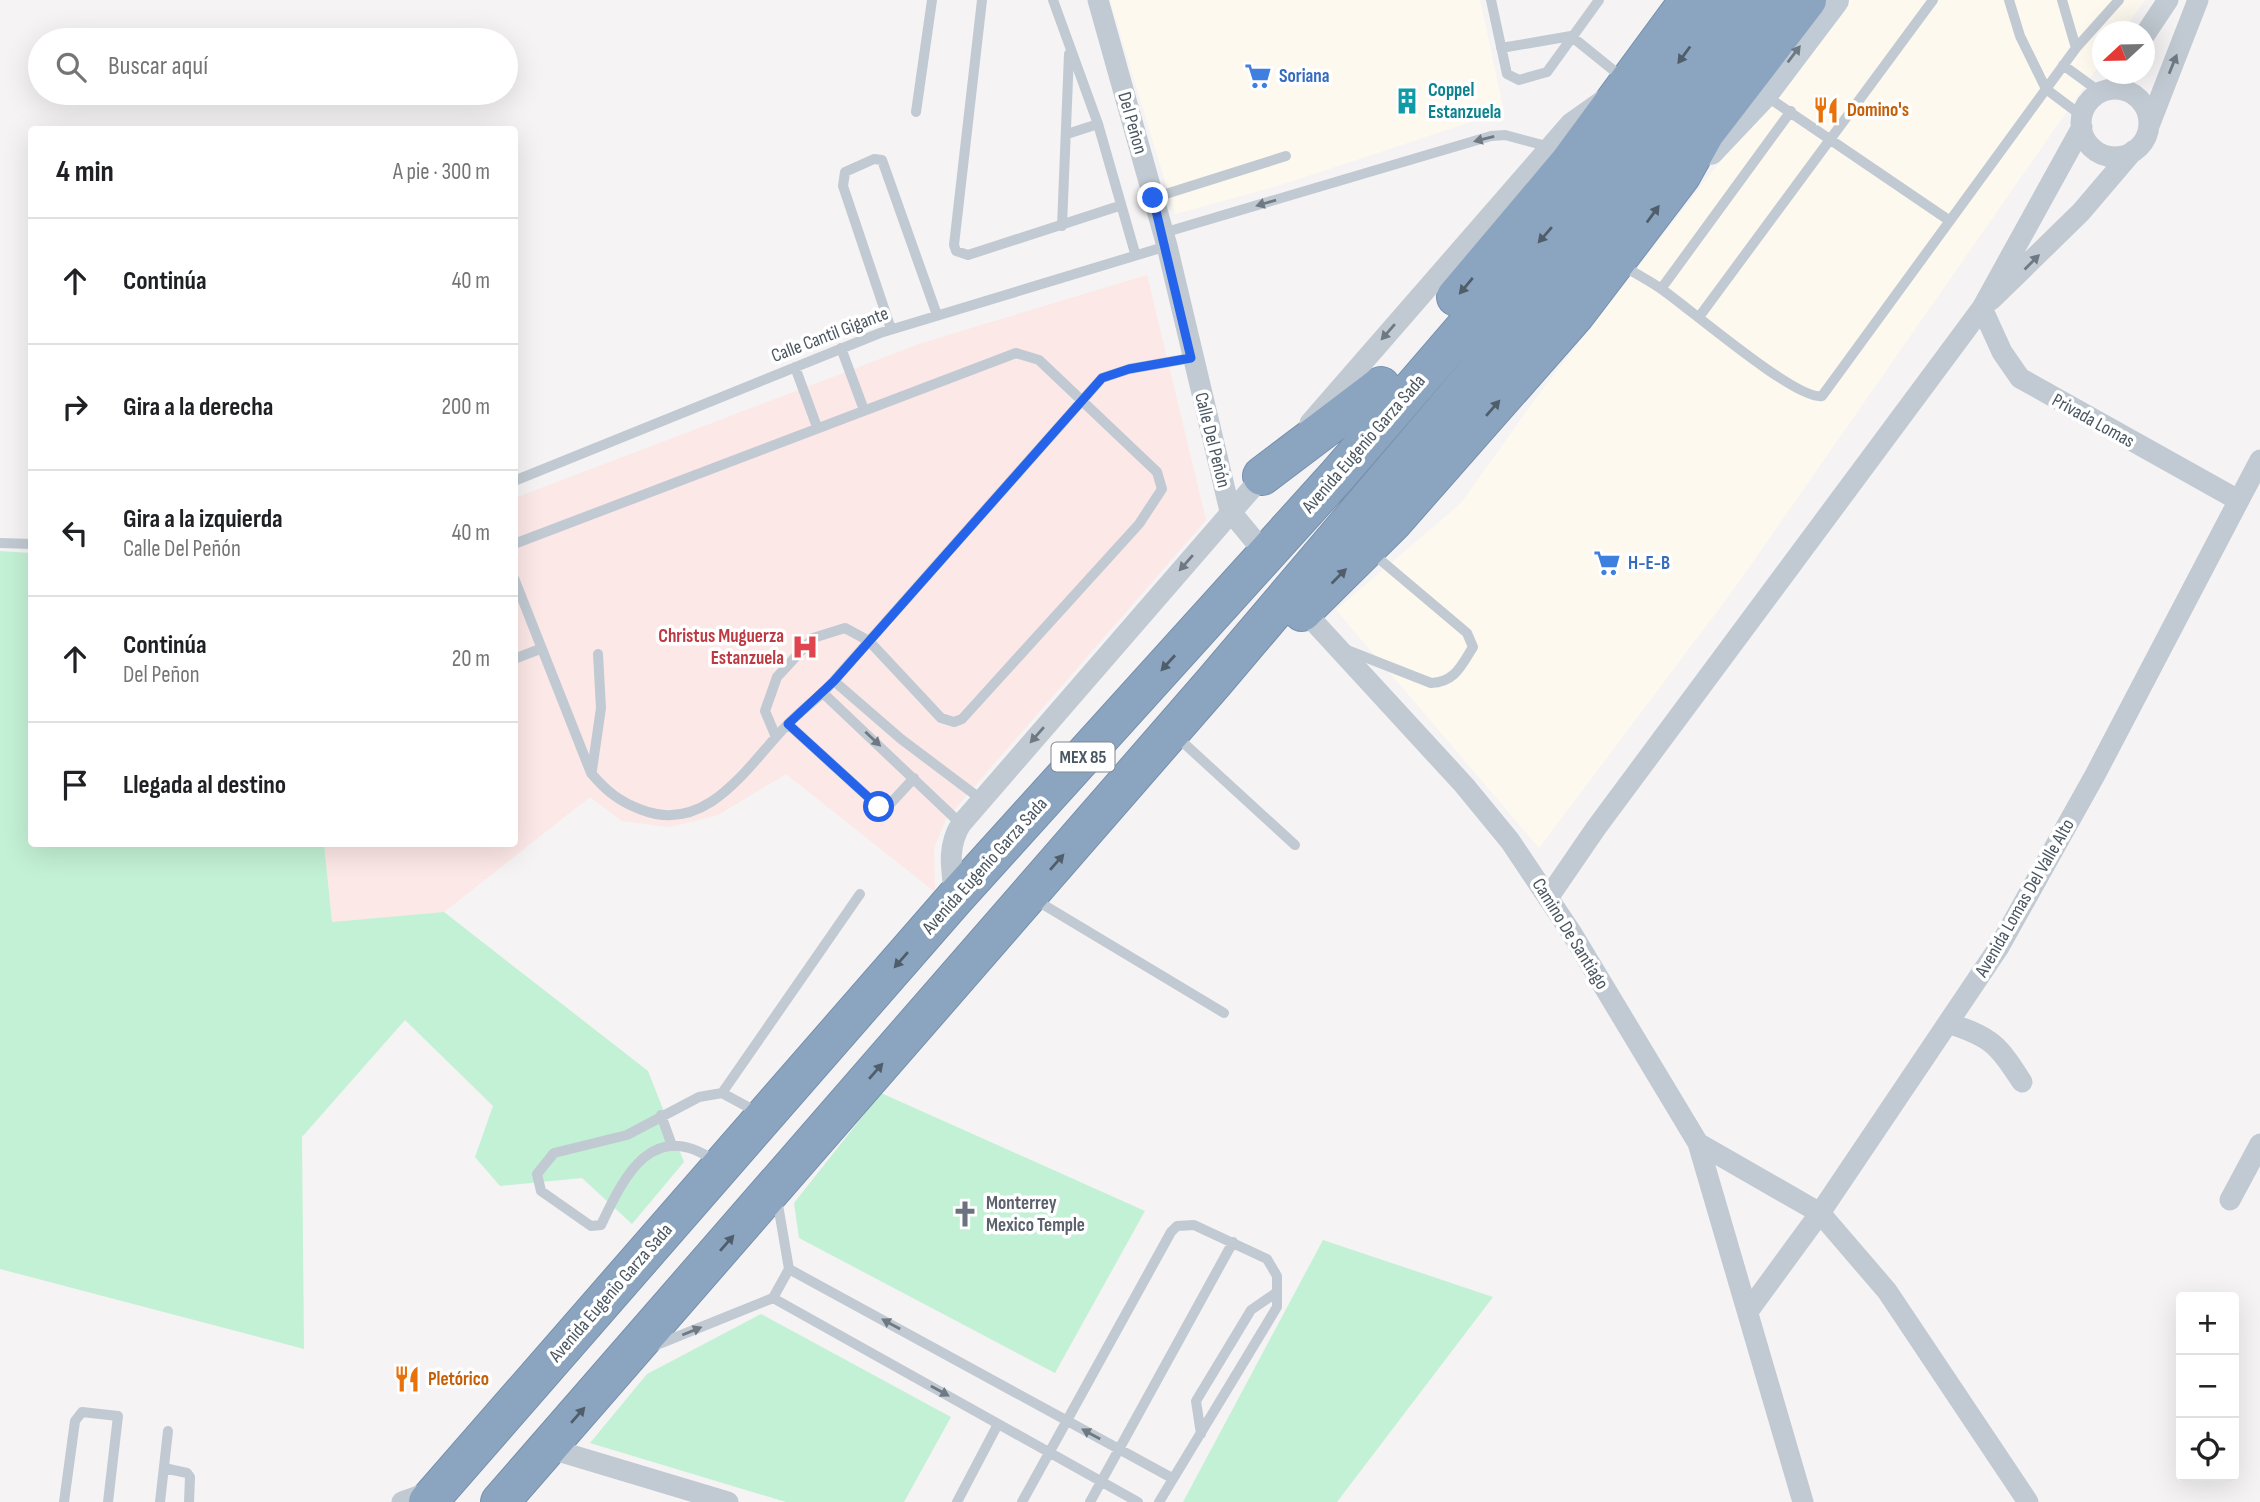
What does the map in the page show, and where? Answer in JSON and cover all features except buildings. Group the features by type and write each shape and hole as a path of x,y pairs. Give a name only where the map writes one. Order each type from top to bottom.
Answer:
{"highway":[{"path":"1208,619 1255,540 1293,489 1569,163 1689,0"},
{"name":"Avenida Eugenio Garza Sada","path":"413,1499 722,1166 955,898 1336,477 1592,180 1724,0"},
{"name":"Avenida Eugenio Garza Sada","path":"500,1502 1214,682 1621,202 1765,0"},
{"path":"1214,682 1239,673 1304,611 1366,548 1512,387 1618,263 1681,176 1704,133 1807,0"},
{"path":"1262,476 1381,386"}],"street":[{"name":"Del Peñon","path":"1098,0 1165,239"},
{"path":"1681,176 1717,144 1763,94 1834,0"},
{"path":"2154,21 2168,0"},
{"path":"1982,308 2081,212 2140,145 2198,0"},
{"path":"1548,898 1596,828 1982,308 2082,122 2090,101 2108,85 2124,90 2140,101 2148,118 2148,128"},
{"path":"955,898 950,858 955,833 961,824 1230,511 1550,147 1584,111 1625,87"},
{"path":"2082,122 2090,145 2105,155 2124,155 2133,151"},
{"name":"Calle Del Peñón","path":"1165,239 1191,358 1230,511"},
{"name":"Privada Lomas","path":"1982,308 2002,352 2020,379 2238,500"},
{"name":"Avenida Lomas Del Valle Alto","path":"1749,1310 1820,1213 1999,947 2082,798 2260,460"},
{"path":"1230,511 1255,540"},
{"name":"Camino De Santiago","path":"1304,611 1464,785 1510,842 1548,898 1698,1143 1749,1310 1802,1502"},
{"path":"1948,1023 1981,1034 2002,1051 2022,1082"},
{"path":"1698,1143 1820,1213 1886,1291 2028,1502"},
{"path":"2230,1200 2260,1144"},
{"path":"548,1448 728,1502"}],"lane":[{"path":"916,112 932,0"},
{"path":"982,0 954,246 961,255 968,255 1119,206"},
{"path":"1053,0 1098,124 1119,206 1135,253"},
{"path":"1491,0 1507,74 1518,80 1547,72 1599,0"},
{"path":"1699,317 1933,0"},
{"path":"2062,0 2076,48"},
{"path":"1618,263 1661,289 1787,382 1808,395 1822,396 2063,65 2119,0"},
{"path":"2014,1 2021,36 2046,89 2082,122"},
{"path":"1502,48 1571,36"},
{"path":"1571,36 1625,87"},
{"path":"1062,226 1069,47"},
{"path":"2063,65 2108,85"},
{"path":"1763,94 1950,221"},
{"path":"1661,289 1791,111"},
{"path":"1067,134 1098,124"},
{"name":"Calle Cantil Gigante","path":"518,479 891,329 1135,253 1165,239 1490,136 1513,136 1550,147"},
{"path":"1153,198 1286,156"},
{"path":"891,329 842,186 845,172 874,159 882,160 937,315"},
{"path":"841,348 863,410"},
{"path":"518,542 1016,353 1039,360 1157,472 1162,489 1139,524 971,709 954,722 941,718 869,641 845,628 813,638 777,677 765,711 776,737"},
{"path":"518,589 591,773 621,802 652,814 675,816 702,808 726,793 788,724 823,693 1084,403 1102,378 1129,369 1191,358"},
{"path":"795,367 817,427"},
{"path":"0,543 28,544"},
{"path":"1338,646 1431,683 1446,683 1452,678 1473,647 1468,633 1366,548"},
{"path":"518,657 540,649"},
{"path":"591,773 601,708 598,654"},
{"path":"834,681 901,739 982,800"},
{"path":"823,693 961,824"},
{"path":"788,724 879,807 890,804 914,778"},
{"path":"1171,731 1295,845"},
{"path":"723,1093 860,894"},
{"path":"1028,895 1224,1013"},
{"path":"722,1166 688,1145 671,1143 656,1149 630,1170 601,1225 591,1226 541,1191 537,1174 554,1153 626,1135 699,1097 723,1093 765,1116"},
{"path":"662,1115 671,1143"},
{"path":"629,1356 773,1298 789,1269 775,1188"},
{"path":"1022,1502 1171,1232 1177,1226 1194,1224 1267,1259 1274,1267 1277,1307 1159,1502"},
{"path":"1090,1502 1233,1242"},
{"path":"789,1269 1172,1478"},
{"path":"1201,1434 1195,1413 1196,1401 1251,1310 1277,1292"},
{"path":"773,1298 1138,1502"},
{"path":"64,1502 75,1421 82,1412 118,1416 108,1502"},
{"path":"957,1502 998,1424"},
{"path":"160,1502 168,1431"},
{"path":"164,1468 187,1473 190,1477 188,1502"}],"shaded area":[{"path":"1110,0 1480,0 1504,111 1281,185 1175,214"},
{"path":"1846,0 2145,0 2130,21 2092,21 2092,75 1734,589 1539,848 1336,610 1461,503 1538,395"},
{"name":"Christus Muguerza Estanzuela","path":"1147,275 1206,520 946,819 934,848 935,892 786,774 718,815 670,827 622,821 590,797 444,912 332,922 324,847 518,847 518,497 922,343"}],"green space":[{"path":"0,551 28,553 28,847 324,847 332,922 444,912 648,1071 684,1162 632,1224 582,1178 500,1186 475,1157 493,1106 405,1020 302,1137 304,1349 0,1269"},
{"path":"881,1093 1145,1211 1055,1373 799,1238 794,1203"},
{"path":"1323,1240 1493,1297 1337,1502 1183,1502"},
{"path":"761,1314 951,1417 904,1502 786,1502 590,1443 647,1374"}],"place":[{"name":"Soriana","path":"1258,76"},
{"name":"Coppel Estanzuela","path":"1407,101"},
{"name":"Domino's","path":"1826,110"},
{"name":"H-E-B","path":"1607,563"},
{"name":"Christus Muguerza Estanzuela","path":"805,647"},
{"name":"Monterrey Mexico Temple","path":"965,1214"},
{"name":"Pletórico","path":"407,1379"}],"route":[{"path":"879,807 788,724 834,681 1046,441 1084,403 1102,378 1129,369 1191,358 1167,246 1153,198"}]}
